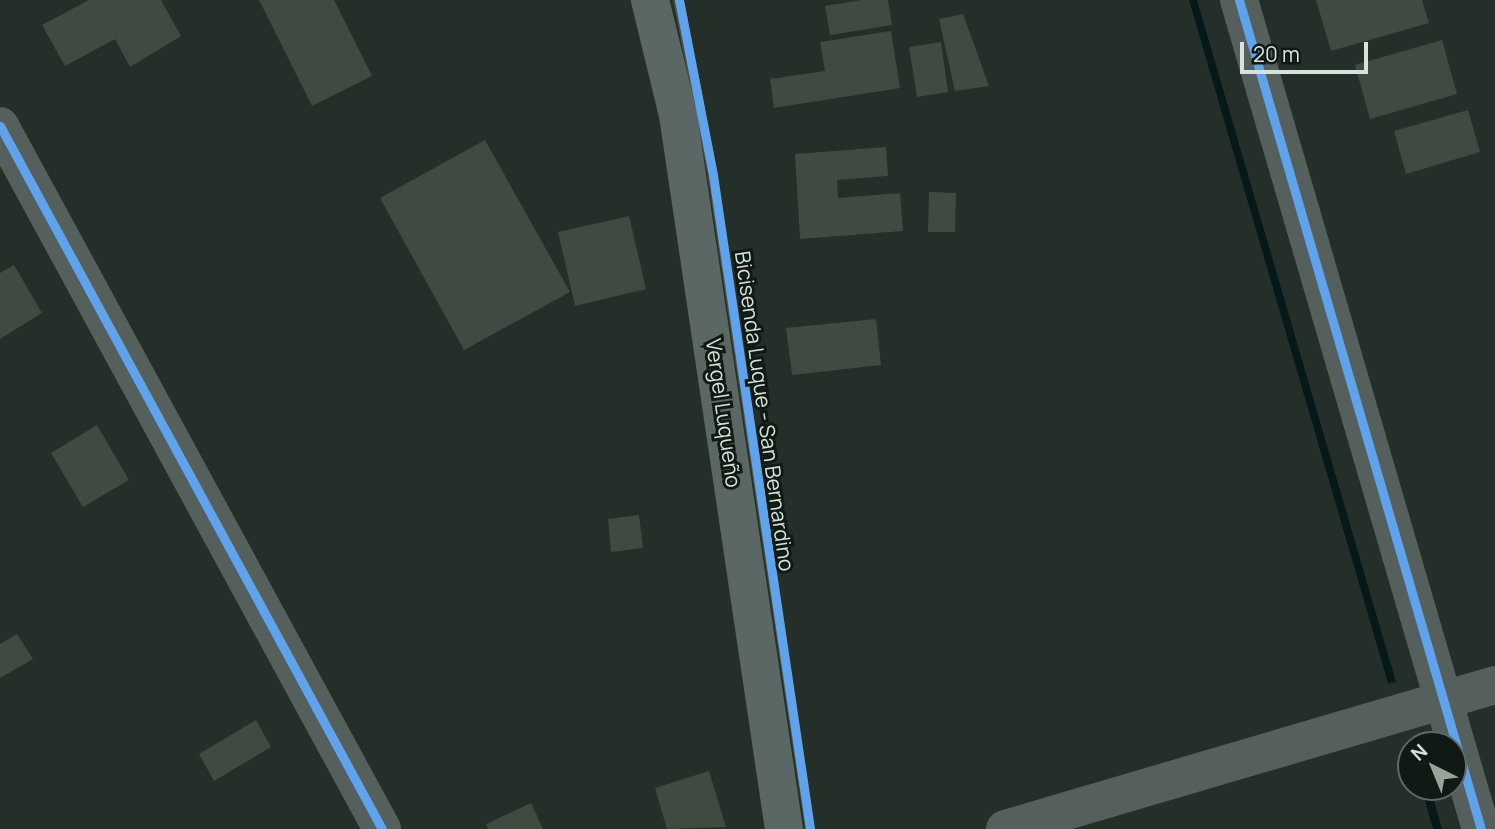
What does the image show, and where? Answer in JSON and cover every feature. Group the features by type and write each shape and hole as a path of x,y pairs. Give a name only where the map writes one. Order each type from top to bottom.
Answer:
{"main road":[{"name":"Vergel Luqueño","path":"650,0 678,115 784,829"}],"street":[{"path":"1239,0 1481,829"},
{"path":"0,126 382,829"},
{"path":"1005,829 1495,685"}],"green space":[{"path":"673,0 684,0 717,171 815,829 805,829 707,172"}],"shaded area":[{"path":"1189,0 1197,0 1396,682 1388,683"},
{"path":"1425,801 1434,801 1442,829 1433,829"}],"building":[{"path":"89,0 161,0 181,36 130,67 115,39 65,66 42,25"},
{"path":"259,0 334,0 372,76 312,106"},
{"path":"861,0 888,0 892,25 830,35 825,6"},
{"path":"1316,0 1422,0 1429,23 1331,51"},
{"path":"963,14 989,86 955,91 939,19"},
{"path":"891,31 900,88 774,108 770,79 825,71 820,42"},
{"path":"1442,40 1457,94 1370,119 1355,65"},
{"path":"941,42 948,92 917,97 909,47"},
{"path":"1468,110 1480,152 1406,174 1394,131"},
{"path":"485,140 570,292 464,350 380,198"},
{"path":"886,147 888,176 837,180 838,198 900,193 903,231 800,239 795,154"},
{"path":"929,192 956,193 955,232 928,232"},
{"path":"629,216 646,289 575,306 558,232"},
{"path":"14,265 42,313 0,339 0,273"},
{"path":"876,319 881,365 792,375 786,328"},
{"path":"97,425 129,480 83,507 51,453"},
{"path":"639,515 643,548 611,552 608,519"},
{"path":"17,634 33,659 0,678 0,644"},
{"path":"256,720 271,747 214,781 199,754"},
{"path":"709,771 726,827 667,829 655,788"},
{"path":"531,803 543,829 488,829 486,824"}],"cycle path":[{"name":"Bicisenda Luque - San Bernardino","path":"679,0 713,175 810,829"},
{"path":"1239,0 1481,829"},
{"path":"0,126 382,829"}]}
